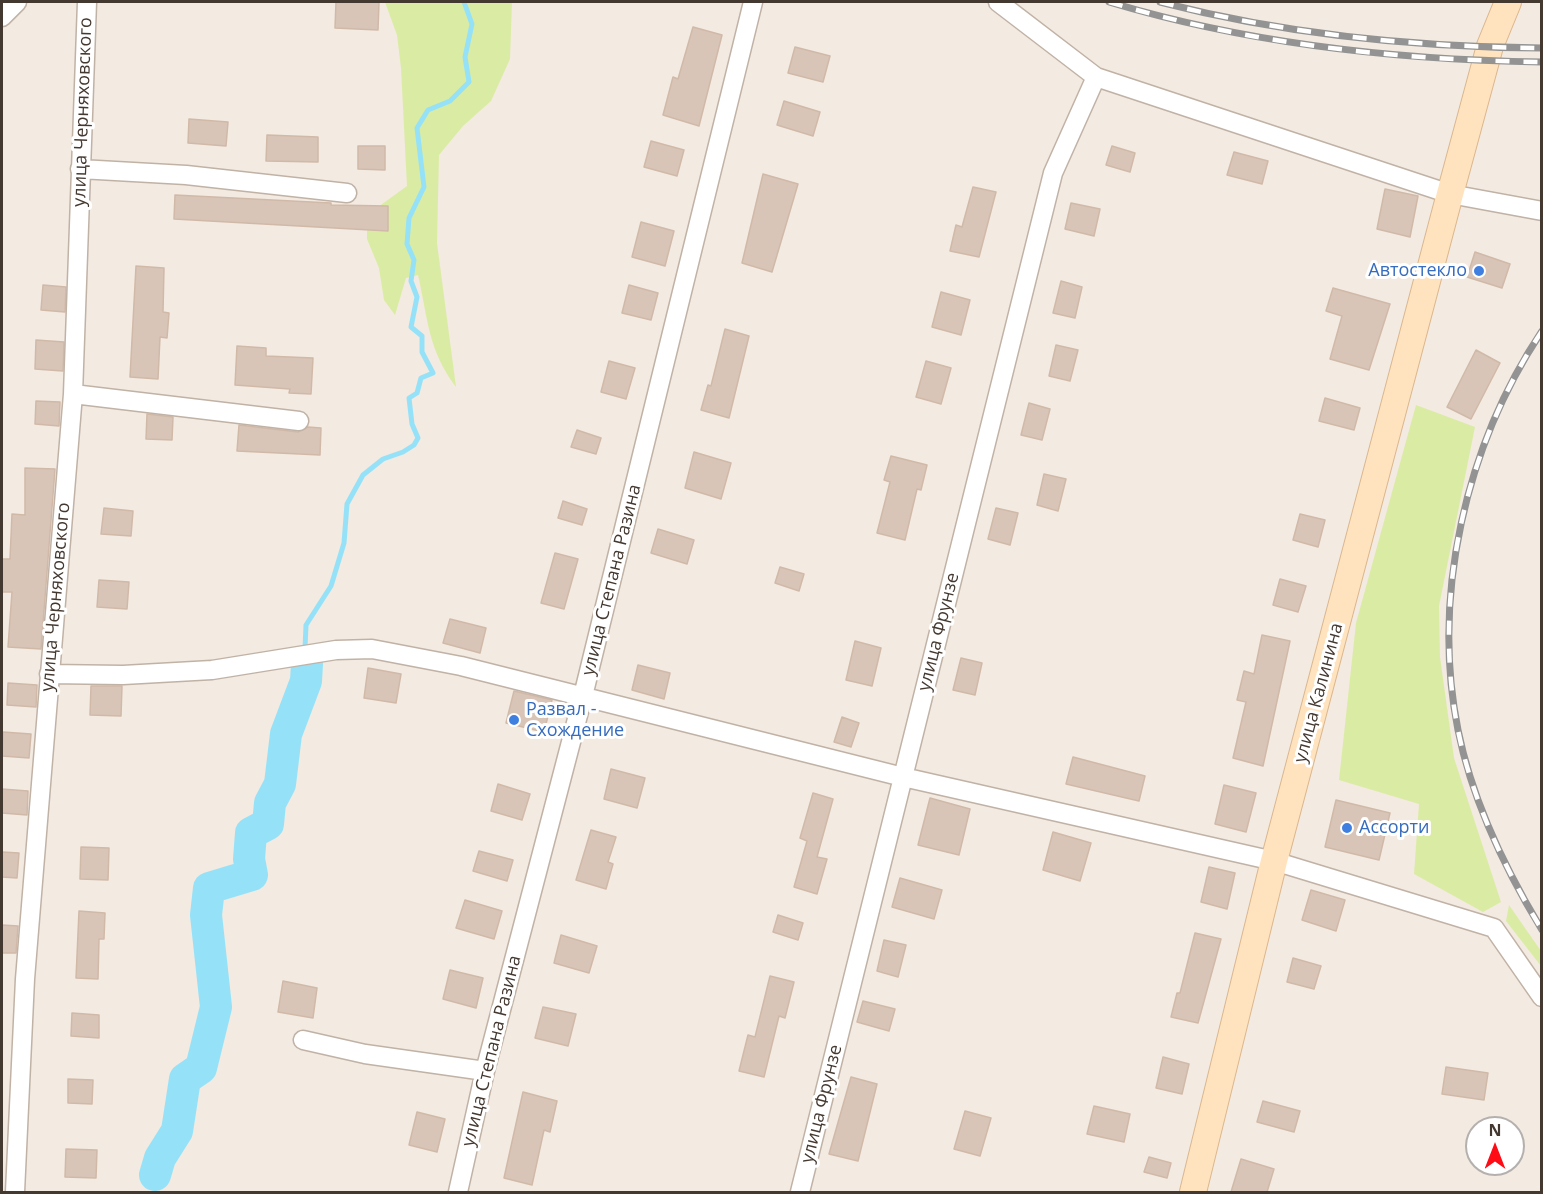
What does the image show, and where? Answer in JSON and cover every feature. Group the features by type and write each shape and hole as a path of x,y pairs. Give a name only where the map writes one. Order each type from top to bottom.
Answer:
{"street":[{"name":"улица Черняховского","path":"15,1192 25,979 73,394 87,2"},
{"name":"улица Степана Разина","path":"458,1192 485,1071 584,696 753,2"},
{"path":"998,2 1096,77 1450,194 1542,211"},
{"name":"улица Калинина","path":"1193,1192 1274,861 1450,194 1490,46 1508,2"},
{"path":"2,28 10,9"},
{"name":"улица Фрунзе","path":"800,1192 1053,173 1096,77"},
{"path":"80,169 186,175 346,193"},
{"path":"73,394 299,421"},
{"path":"49,674 123,675 212,670 336,650 372,649 510,677 903,777 1274,861 1494,928 1542,997"},
{"path":"303,1040 365,1054 485,1071"}],"green space":[{"path":"385,2 512,2 510,59 491,101 463,126 439,155 437,243 456,387 434,347 418,275 406,278 395,315 384,300 379,268 367,239 367,215 407,186 401,68 397,35"},
{"path":"1416,405 1475,427 1439,606 1440,657 1454,758 1501,902 1483,912 1414,874 1419,804 1339,780 1356,623"},
{"path":"1509,905 1541,951 1541,966 1506,921"}],"building":[{"path":"336,2 379,2 378,30 335,28"},
{"path":"693,27 722,35 699,126 663,115 673,77 678,79"},
{"path":"795,47 830,56 823,82 788,73"},
{"path":"784,101 820,112 813,136 777,125"},
{"path":"189,119 228,122 226,146 188,143"},
{"path":"267,135 318,137 318,162 266,161"},
{"path":"651,141 684,150 677,176 644,167"},
{"path":"358,146 385,146 385,170 358,169"},
{"path":"1112,146 1135,153 1130,172 1106,165"},
{"path":"1234,152 1268,161 1262,184 1227,175"},
{"path":"763,174 798,184 772,272 742,263"},
{"path":"973,187 996,192 979,257 950,251 956,225 962,227"},
{"path":"1385,189 1418,196 1410,237 1377,229"},
{"path":"175,195 331,203 331,205 388,206 388,231 174,219"},
{"path":"1071,203 1100,209 1094,236 1065,229"},
{"path":"641,222 674,231 665,266 632,257"},
{"path":"1475,252 1510,264 1502,288 1467,277"},
{"path":"136,266 164,268 163,312 169,313 167,338 160,337 158,379 130,377"},
{"path":"1061,281 1082,287 1075,318 1053,313"},
{"path":"43,285 66,287 65,312 41,310"},
{"path":"629,285 658,293 651,320 622,313"},
{"path":"1333,288 1390,304 1369,370 1330,359 1342,316 1326,311"},
{"path":"941,292 970,300 961,335 932,327"},
{"path":"725,329 749,336 729,418 701,410 708,385 711,386"},
{"path":"36,340 64,342 63,371 35,369"},
{"path":"1056,345 1078,350 1070,381 1049,376"},
{"path":"237,346 266,348 266,356 313,358 311,394 289,393 290,389 235,385"},
{"path":"1476,350 1500,363 1471,419 1447,407"},
{"path":"609,361 635,368 626,399 601,392"},
{"path":"926,361 951,368 941,404 916,397"},
{"path":"1325,398 1360,408 1354,430 1319,421"},
{"path":"36,401 60,402 59,426 35,424"},
{"path":"1029,403 1050,409 1042,440 1021,435"},
{"path":"147,414 173,417 172,440 146,439"},
{"path":"239,425 298,432 308,427 321,428 320,455 237,451"},
{"path":"577,430 601,438 596,454 571,447"},
{"path":"694,452 731,463 721,499 685,488"},
{"path":"891,456 927,465 921,490 917,489 905,540 877,533 890,482 884,480"},
{"path":"25,468 55,469 41,649 8,647 12,592 2,592 2,559 10,559 12,514 25,515"},
{"path":"1044,474 1066,479 1058,511 1037,505"},
{"path":"563,501 587,509 582,525 558,518"},
{"path":"104,508 133,511 131,536 101,534"},
{"path":"996,508 1018,513 1010,545 988,539"},
{"path":"1300,514 1325,520 1318,547 1293,540"},
{"path":"658,529 694,540 687,564 651,553"},
{"path":"555,553 578,559 564,609 541,603"},
{"path":"780,567 804,574 799,591 775,583"},
{"path":"1280,579 1306,586 1298,612 1273,605"},
{"path":"99,580 129,582 127,609 97,607"},
{"path":"450,619 486,628 480,653 443,643"},
{"path":"1262,635 1290,641 1263,766 1233,758 1246,702 1237,700 1244,671 1254,674"},
{"path":"855,641 881,648 872,686 846,680"},
{"path":"961,658 982,663 975,695 953,690"},
{"path":"638,665 670,673 664,699 632,690"},
{"path":"368,668 401,674 396,703 364,698"},
{"path":"8,683 37,685 36,707 7,705"},
{"path":"91,686 122,686 121,716 90,715"},
{"path":"514,691 552,700 544,732 506,723"},
{"path":"842,717 859,723 851,747 834,742"},
{"path":"3,732 31,734 29,758 2,756"},
{"path":"1073,757 1145,776 1139,801 1066,784"},
{"path":"611,769 645,778 637,808 604,799"},
{"path":"498,784 530,794 522,820 491,811"},
{"path":"1224,785 1256,793 1246,832 1215,824"},
{"path":"2,789 28,791 27,815 2,813"},
{"path":"813,793 833,799 817,857 827,859 817,894 794,887 807,841 800,838"},
{"path":"930,798 970,809 959,855 918,845"},
{"path":"1336,800 1390,813 1379,860 1325,847"},
{"path":"591,830 616,837 608,862 613,864 606,889 576,880"},
{"path":"1053,832 1091,843 1080,881 1043,870"},
{"path":"81,847 109,848 108,880 80,879"},
{"path":"479,851 513,860 507,881 473,871"},
{"path":"2,852 19,853 17,878 2,877"},
{"path":"1209,867 1235,873 1227,909 1201,902"},
{"path":"900,878 942,890 934,919 892,907"},
{"path":"1311,890 1345,900 1336,931 1302,920"},
{"path":"465,900 502,911 494,939 456,928"},
{"path":"79,911 105,913 104,939 99,939 98,979 76,978"},
{"path":"778,915 803,923 798,940 773,932"},
{"path":"2,925 18,926 16,953 2,953"},
{"path":"1195,933 1221,939 1198,1023 1171,1017 1177,993 1180,993"},
{"path":"561,935 597,946 589,973 554,963"},
{"path":"884,940 906,945 898,977 877,971"},
{"path":"1293,958 1321,966 1314,989 1287,982"},
{"path":"450,970 483,978 476,1008 443,999"},
{"path":"770,976 794,982 785,1018 779,1016 764,1077 739,1071 748,1035 755,1037"},
{"path":"283,981 317,988 313,1018 278,1012"},
{"path":"863,1001 895,1009 889,1031 857,1022"},
{"path":"543,1007 576,1014 568,1046 535,1038"},
{"path":"72,1013 99,1015 99,1038 71,1036"},
{"path":"1163,1057 1189,1064 1182,1094 1156,1088"},
{"path":"1446,1067 1488,1073 1484,1100 1442,1094"},
{"path":"851,1077 877,1084 858,1161 829,1154"},
{"path":"68,1079 93,1080 92,1104 68,1103"},
{"path":"523,1092 557,1101 550,1132 544,1130 532,1185 504,1178"},
{"path":"1263,1101 1300,1111 1294,1132 1257,1122"},
{"path":"1094,1106 1130,1114 1124,1142 1087,1134"},
{"path":"965,1111 991,1118 980,1156 954,1149"},
{"path":"417,1112 445,1119 437,1152 409,1145"},
{"path":"66,1149 97,1150 96,1178 65,1177"},
{"path":"1149,1157 1171,1163 1167,1178 1144,1172"},
{"path":"1241,1159 1274,1169 1267,1192 1231,1192"}],"waterway":[{"path":"305,648 306,625 331,586 344,543 347,504 363,475 383,459 403,452 414,445 418,438 412,424 409,398 417,393 421,378 433,373 422,352 422,336 411,327 417,297 411,281 414,260 407,244 409,218 424,187 417,128 428,110 450,101 469,82 465,57 472,24 464,2"},
{"path":"155,1175 160,1158 177,1131 185,1079 201,1068 216,1007 206,915 209,888 252,875 249,859 251,833 268,824 270,803 280,784 286,734 306,681 307,664"}],"railway":[{"path":"1109,2 1215,29 1323,47 1432,58 1542,62"},
{"path":"1160,2 1254,23 1350,37 1446,45 1542,48"},
{"path":"1542,331 1515,375 1493,422 1475,472 1461,523 1453,574 1449,627 1451,679 1464,756 1491,833 1515,883 1542,930"}],"place":[{"name":"Автостекло","path":"1479,271"},
{"name":"Развал - Схождение","path":"514,720"},
{"name":"Ассорти","path":"1347,828"}]}
